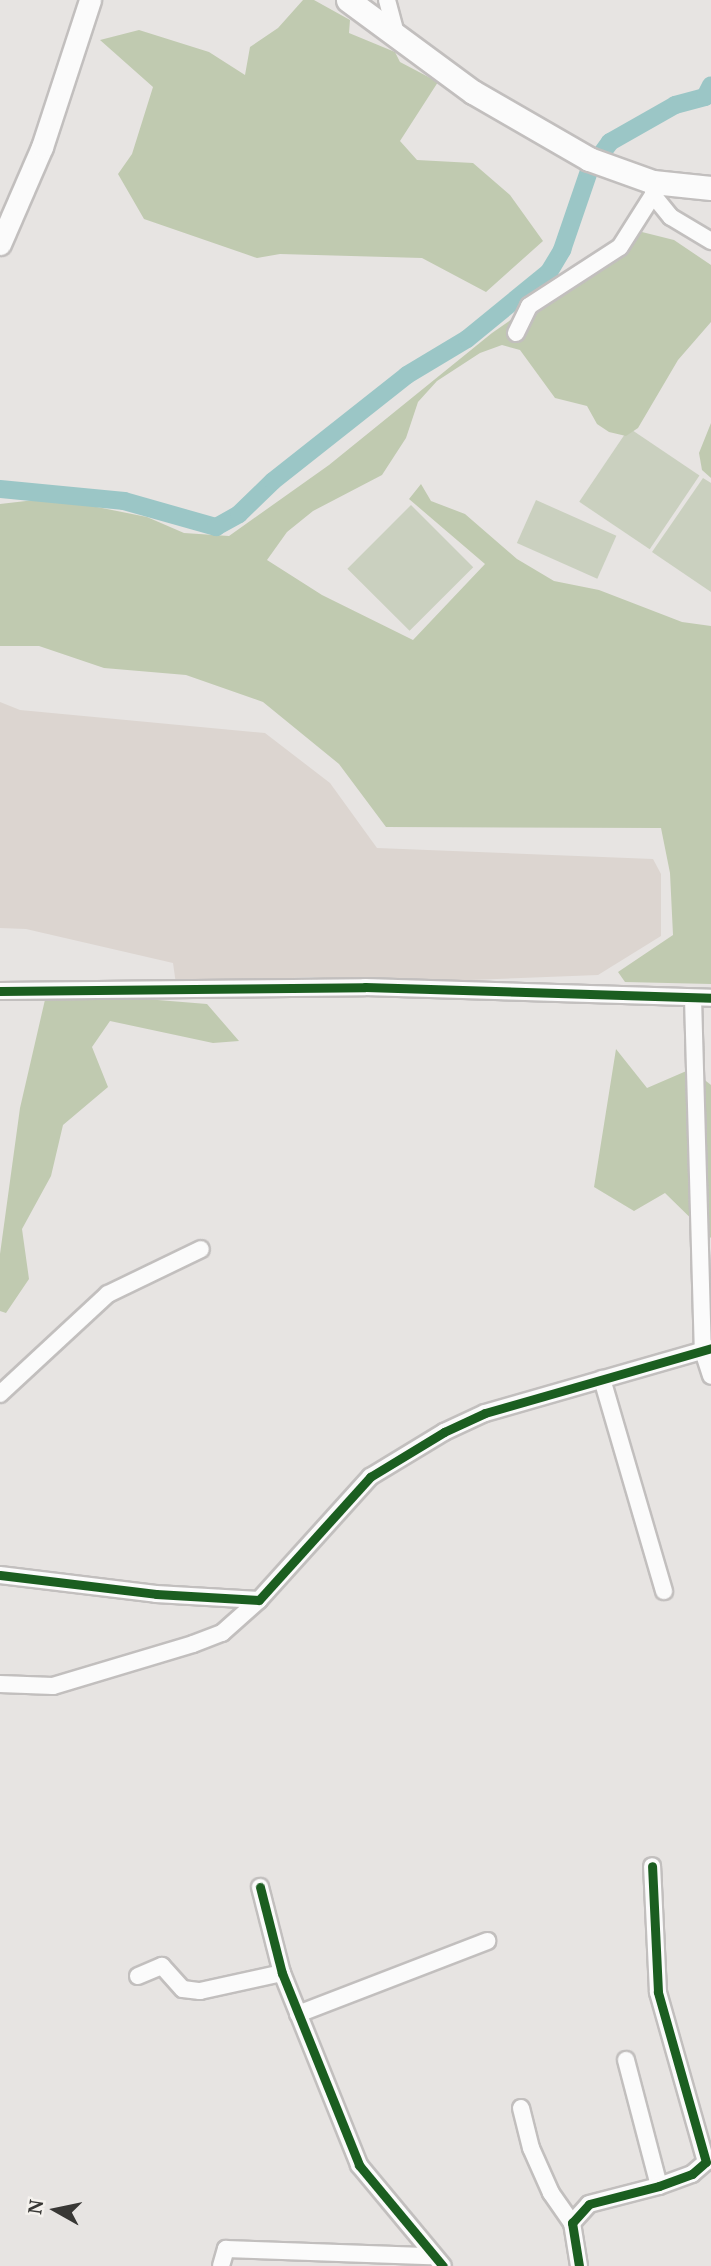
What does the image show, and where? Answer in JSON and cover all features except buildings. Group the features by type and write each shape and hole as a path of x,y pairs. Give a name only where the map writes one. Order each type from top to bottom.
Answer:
{"main road":[{"path":"348,0 514,119 598,164 653,189 711,188"}],"street":[{"path":"0,244 42,147 90,0"},
{"path":"387,0 397,37"},
{"path":"516,333 529,306 620,247 653,189 671,217 711,241"},
{"path":"0,991 365,987 711,998"},
{"path":"693,998 707,1350 711,1376"},
{"path":"0,1394 108,1294 201,1249"},
{"path":"0,1684 53,1686 222,1633 259,1600 370,1477 444,1432 485,1413 707,1350"},
{"path":"602,1379 664,1591"},
{"path":"0,1575 156,1594 259,1600"},
{"path":"572,2223 589,2204 659,2186 702,2168 706,2156 658,1992 652,1866"},
{"path":"260,1887 282,1973 359,2165 437,2261"},
{"path":"298,2014 487,1941"},
{"path":"138,1976 162,1966 183,1989 200,1991 282,1973"},
{"path":"626,2060 659,2186"},
{"path":"521,2108 531,2148 551,2193 572,2223 579,2266"},
{"path":"221,2266 226,2249 437,2261"}],"shaded area":[{"path":"0,702 20,710 265,733 330,783 377,848 653,859 661,874 661,936 598,975 391,983 310,977 176,984 173,963 26,929 0,928"}],"green space":[{"path":"303,0 314,0 350,20 349,33 395,52 400,62 438,82 400,141 417,160 473,163 510,195 543,241 486,292 422,258 280,254 257,258 144,219 118,174 132,154 153,87 100,40 139,30 209,52 245,75 250,47 278,28"},
{"path":"638,231 674,240 711,265 711,322 678,360 638,428 626,436 609,432 597,424 587,406 555,398 520,350 502,345 480,353 437,381 418,402 406,438 382,475 313,511 287,532 267,560 322,595 413,640 485,564 409,499 421,484 431,501 465,514 517,559 554,581 599,590 682,622 711,626 711,984 625,982 618,972 673,935 670,873 661,828 386,827 339,764 263,702 186,675 104,668 39,646 0,646 0,504 52,498 147,517 184,533 229,536 329,465 492,333"},
{"path":"711,423 711,478 702,470 699,453"},
{"path":"629,428 699,476 650,549 579,502"},
{"path":"703,478 711,483 711,592 652,552"},
{"path":"536,500 616,536 597,579 517,543"},
{"path":"411,505 473,567 410,631 347,569"},
{"path":"47,991 207,1004 239,1041 213,1043 110,1021 92,1047 108,1087 63,1125 51,1176 22,1229 29,1279 6,1313 0,1311 0,1254 20,1108"},
{"path":"616,1049 647,1088 691,1069 711,1085 711,1238 665,1193 634,1211 594,1187"}],"waterway":[{"path":"0,489 124,501 216,527 239,514 273,481 407,375 467,339 549,272 562,250 589,171 610,142 675,105 705,97 711,85"}],"cycle path":[{"path":"0,991 365,987 711,998"},
{"path":"0,1575 156,1594 259,1600 370,1477 444,1432 485,1413 711,1348"},
{"path":"579,2266 572,2223 589,2204 659,2186 692,2174 706,2162 658,1992 652,1866"},
{"path":"260,1887 282,1973 359,2165 443,2266"}]}
